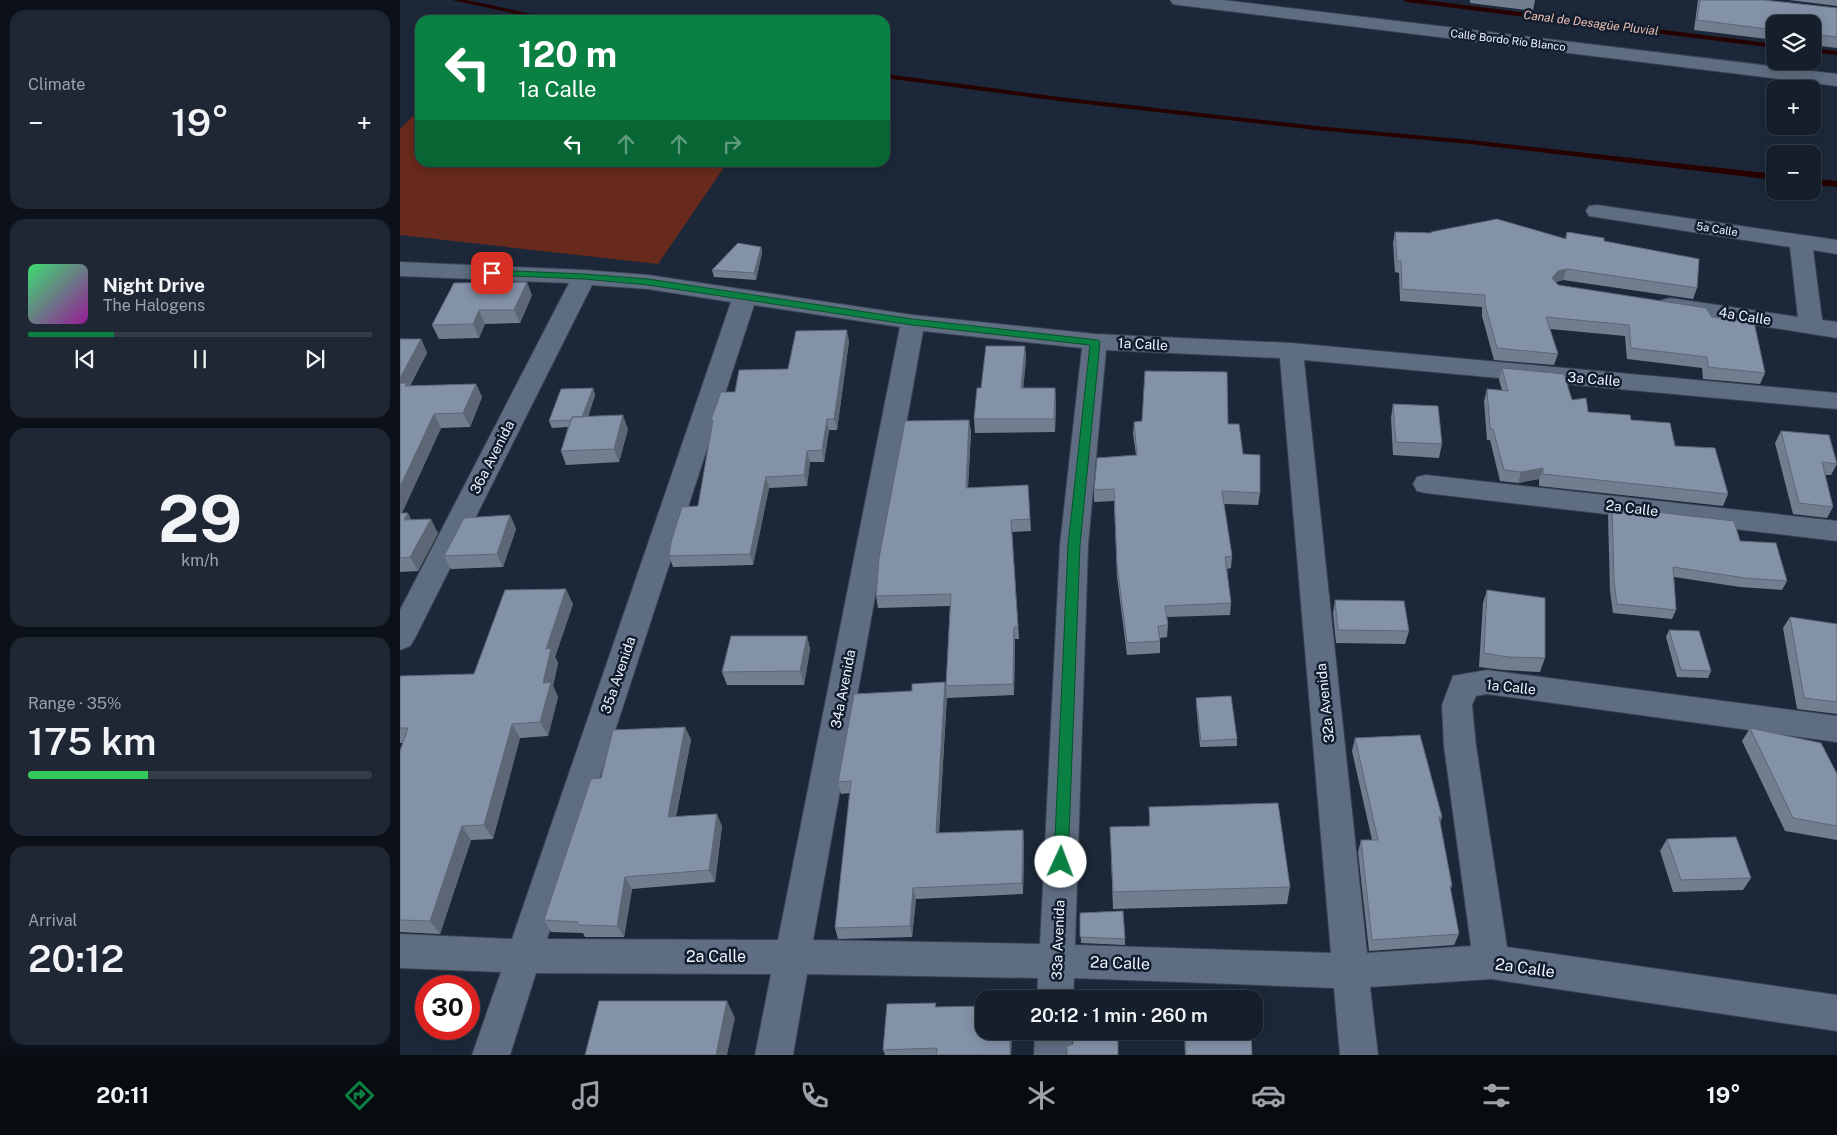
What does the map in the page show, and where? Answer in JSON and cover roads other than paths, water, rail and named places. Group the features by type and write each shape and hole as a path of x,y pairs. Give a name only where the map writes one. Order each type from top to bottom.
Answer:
{"street":[{"name":"Calle Bordo Río Blanco","path":"1179,0 1837,80"},
{"name":"5a Calle","path":"1597,211 1837,247"},
{"path":"1801,242 1811,326"},
{"name":"1a Calle","path":"400,268 648,282 912,322 1095,342 1290,351"},
{"name":"36a Avenida","path":"400,638 584,277"},
{"name":"35a Avenida","path":"491,1055 745,296"},
{"name":"4a Calle","path":"1649,302 1837,330"},
{"name":"34a Avenida","path":"774,1055 912,322"},
{"name":"33a Avenida","path":"1055,990 1074,545 1095,342"},
{"name":"3a Calle","path":"1290,351 1837,401"},
{"name":"32a Avenida","path":"1290,351 1359,1055"},
{"name":"2a Calle","path":"1426,484 1837,531"},
{"name":"1a Calle","path":"1491,962 1456,705 1464,685 1487,682 1837,729"},
{"name":"2a Calle","path":"400,951 524,956 792,957 1057,961 1351,971 1491,962 1837,1013"},
{"path":"1053,1055 1054,1040"}],"waterway":[{"path":"456,0 530,15"},
{"name":"Canal de Desagüe Pluvial","path":"1407,0 1766,45"},
{"name":"Canal de Desagüe Pluvial","path":"1821,51 1837,53"},
{"path":"890,77 1059,99 1316,128 1470,142 1766,176"},
{"path":"1821,183 1837,184"}]}
